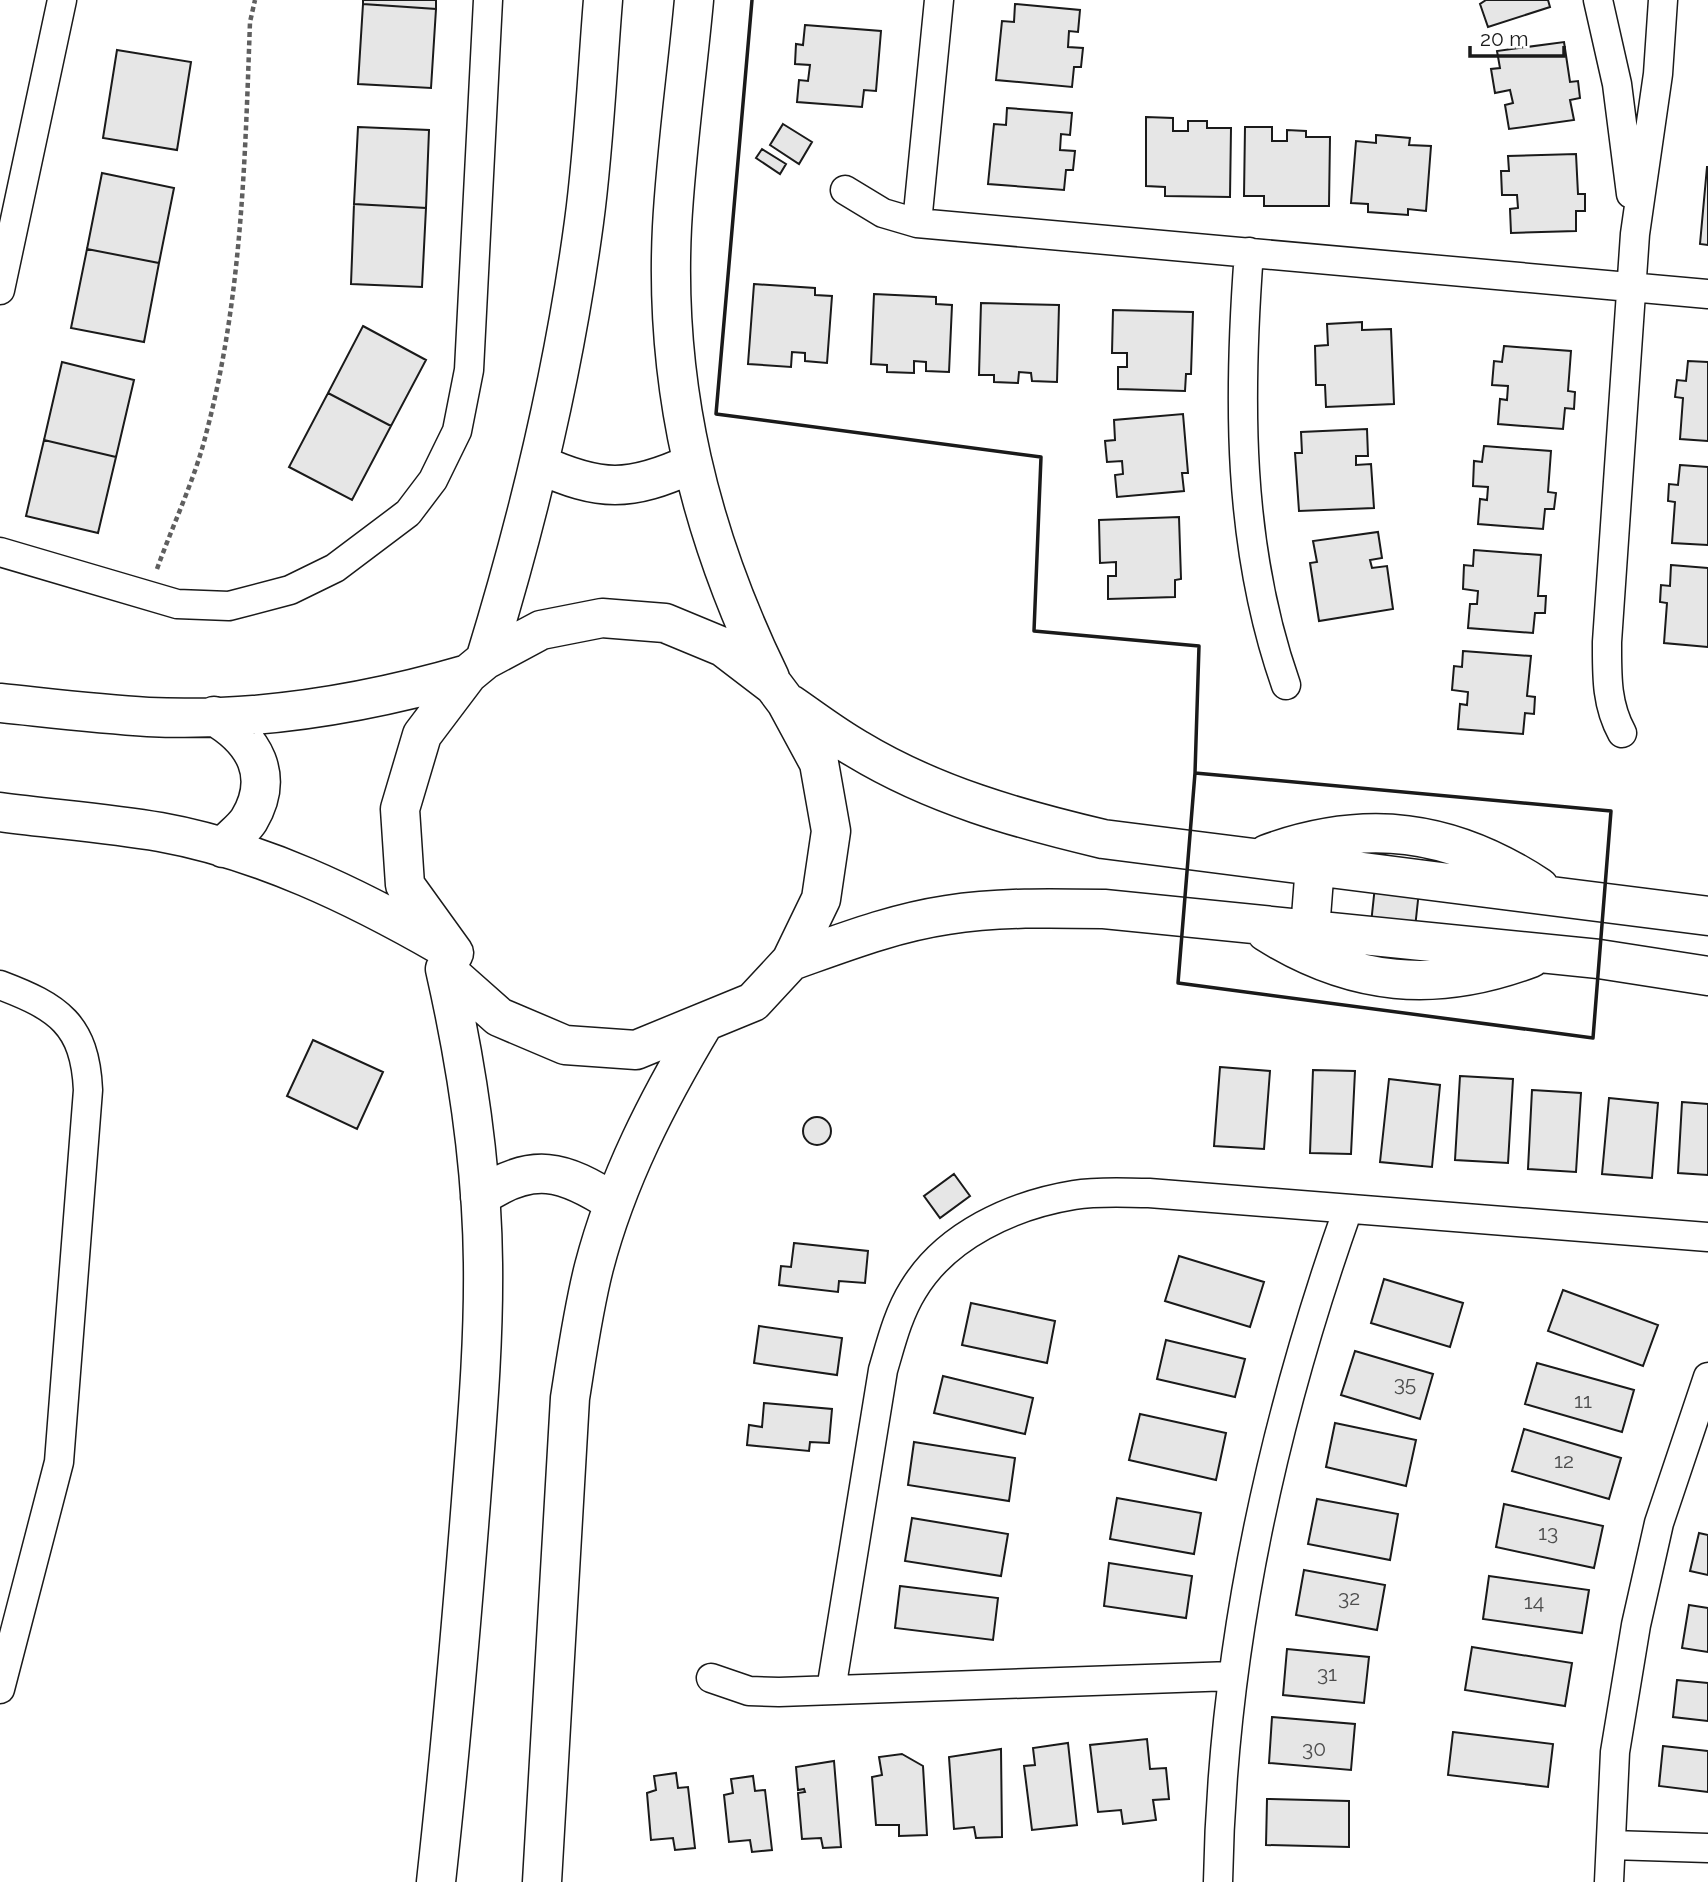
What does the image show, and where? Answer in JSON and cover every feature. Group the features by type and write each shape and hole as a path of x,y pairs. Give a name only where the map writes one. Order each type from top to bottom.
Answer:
{"street":[{"path":"0,290 62,0"},
{"path":"0,552 177,604 229,606 290,590 335,568 398,520 433,480 457,430 469,370 488,0"},
{"path":"603,0 584,220 539,464 477,667 422,735 400,809 405,885 450,961 499,1017 565,1045 636,1050 752,1002 791,961 821,899 831,831 819,763 739,615 712,540 691,464 678,386 672,254 694,0"},
{"path":"917,223 939,0"},
{"path":"1598,0 1606,24 1624,129 1635,234"},
{"path":"1622,733 1612,714 1606,681 1607,642 1635,234 1658,74 1663,0"},
{"path":"845,190 883,213 917,223 1708,294"},
{"path":"1249,252 1242,418 1249,523 1260,597 1286,685"},
{"path":"539,464 576,481 615,486 655,480 691,464"},
{"path":"0,703 149,717 214,716 343,704 407,692 477,667 541,630 603,618 665,623 723,647 780,694 858,750 936,789 1018,819 1103,839 1505,888 1708,916"},
{"path":"214,716 236,729 253,749 260,774 259,800 247,823 223,848"},
{"path":"0,812 161,833 223,848 342,892 450,961 468,1082 480,1196 483,1262 479,1392 458,1679 436,1882"},
{"path":"1255,858 1303,841 1355,832 1407,834 1458,845 1506,866 1549,894"},
{"path":"1310,930 1315,865"},
{"path":"1500,949 1505,888"},
{"path":"791,961 867,934 945,915 1024,907 1104,909 1545,953 1708,976"},
{"path":"1255,925 1310,957 1346,971 1396,980 1460,978 1497,972 1545,953"},
{"path":"0,985 55,1010 75,1032 87,1060 88,1090 59,1462 0,1689"},
{"path":"542,1882 570,1398 580,1332 594,1267 614,1203 639,1141 704,1023"},
{"path":"480,1196 501,1182 526,1174 551,1173 577,1179 614,1203"},
{"path":"831,1690 883,1370 903,1308 913,1288 940,1257 970,1234 1000,1217 1076,1195 1149,1193 1708,1237"},
{"path":"1218,1882 1232,1676 1254,1543 1275,1448 1323,1279 1348,1209"},
{"path":"1609,1882 1615,1752 1636,1625 1659,1523 1708,1377"},
{"path":"711,1678 750,1691 1232,1676"},
{"path":"1611,1844 1708,1848"}],"path":[{"path":"147,596 206,436 229,330 243,204 250,22 255,0"}],"building":[{"path":"363,0 436,0 436,9 363,4"},
{"path":"1486,0 1548,0 1550,7 1488,27 1480,4"},
{"path":"363,4 436,9 431,88 358,84"},
{"path":"1015,4 1080,10 1078,32 1069,31 1068,47 1083,48 1081,67 1074,67 1072,87 996,80 1002,21 1014,22"},
{"path":"805,25 881,31 876,91 864,90 862,107 797,102 799,80 808,81 810,65 795,64 796,44 803,45"},
{"path":"1564,42 1570,82 1578,81 1580,98 1570,100 1574,120 1509,129 1505,105 1513,103 1510,90 1495,93 1491,69 1500,68 1497,51"},
{"path":"117,50 191,62 177,150 103,138"},
{"path":"1007,108 1072,113 1070,135 1061,134 1060,150 1075,151 1073,170 1066,170 1064,190 988,184 994,124 1006,125"},
{"path":"1146,117 1173,118 1173,131 1188,131 1188,121 1207,121 1207,128 1231,128 1230,197 1165,196 1165,187 1146,186"},
{"path":"783,124 812,142 799,164 770,145"},
{"path":"358,127 429,130 426,208 354,204"},
{"path":"1245,127 1272,127 1272,141 1287,141 1287,130 1306,131 1306,137 1330,137 1329,206 1264,206 1264,196 1244,196"},
{"path":"1376,135 1410,138 1409,145 1431,146 1426,211 1408,209 1408,215 1368,212 1368,204 1351,203 1356,141 1376,143"},
{"path":"762,149 786,164 780,174 756,158"},
{"path":"1576,154 1578,194 1585,194 1585,211 1576,211 1576,231 1511,233 1510,209 1518,208 1517,195 1502,195 1501,171 1509,171 1508,156"},
{"path":"1708,167 1708,245 1700,244"},
{"path":"102,173 174,188 159,263 87,249"},
{"path":"354,204 426,208 422,287 351,284"},
{"path":"87,249 159,263 144,342 71,328"},
{"path":"754,284 815,288 815,295 832,296 827,363 805,361 805,353 792,352 791,367 748,364"},
{"path":"874,294 936,297 936,304 952,305 949,372 926,371 926,362 914,361 914,373 887,372 887,365 871,364"},
{"path":"981,303 1059,305 1057,382 1032,381 1031,373 1019,372 1018,383 994,382 994,375 979,375"},
{"path":"1113,310 1193,312 1191,374 1186,374 1185,391 1118,389 1118,367 1127,367 1127,353 1112,353"},
{"path":"1362,322 1362,330 1391,329 1394,404 1326,407 1325,385 1316,385 1315,346 1328,345 1327,324"},
{"path":"363,326 426,360 391,426 328,393"},
{"path":"1504,346 1571,351 1568,391 1575,392 1574,409 1565,408 1563,429 1498,424 1500,399 1507,400 1508,386 1492,385 1494,361 1502,362"},
{"path":"1688,361 1708,362 1708,441 1680,439 1683,398 1675,397 1677,380 1686,381"},
{"path":"62,362 134,380 116,457 44,440"},
{"path":"328,393 391,426 352,500 289,467"},
{"path":"1183,414 1188,473 1182,473 1184,491 1117,497 1115,475 1123,474 1122,461 1107,462 1105,441 1115,440 1114,420"},
{"path":"1367,429 1368,456 1356,456 1356,465 1371,464 1374,508 1299,511 1295,453 1302,453 1301,432"},
{"path":"44,440 116,457 98,533 26,516"},
{"path":"1484,446 1551,451 1548,492 1556,493 1554,509 1545,509 1543,529 1478,524 1480,499 1487,500 1488,487 1473,486 1474,461 1482,462"},
{"path":"1680,465 1708,467 1708,545 1672,543 1675,502 1668,501 1669,484 1678,485"},
{"path":"1179,517 1181,579 1175,580 1175,597 1108,599 1108,576 1116,576 1116,562 1100,563 1099,520"},
{"path":"1378,532 1382,558 1370,560 1372,568 1387,566 1393,609 1319,621 1310,563 1317,562 1313,541"},
{"path":"1474,550 1541,555 1538,596 1546,596 1545,613 1535,613 1533,633 1468,628 1470,604 1477,604 1478,591 1463,589 1464,565 1473,566"},
{"path":"1671,565 1708,568 1708,647 1664,643 1667,603 1660,602 1661,585 1670,586"},
{"path":"1463,651 1531,656 1527,696 1535,697 1534,714 1525,713 1523,734 1458,729 1460,704 1467,705 1468,692 1452,690 1454,666 1462,667"},
{"path":"1375,886 1419,891 1414,937 1370,933"},
{"path":"313,1040 383,1072 357,1129 287,1096"},
{"path":"1220,1067 1270,1071 1264,1149 1214,1146"},
{"path":"1313,1070 1355,1071 1351,1154 1310,1153"},
{"path":"1460,1076 1513,1079 1508,1163 1455,1160"},
{"path":"1389,1079 1440,1085 1432,1167 1380,1162"},
{"path":"1532,1090 1581,1093 1576,1172 1528,1169"},
{"path":"1609,1098 1658,1103 1652,1178 1602,1174"},
{"path":"1682,1102 1708,1104 1708,1175 1678,1173"},
{"path":"817,1117 827,1121 831,1131 827,1141 817,1145 807,1141 803,1131 807,1121"},
{"path":"954,1174 970,1196 940,1218 924,1196"},
{"path":"794,1243 868,1251 865,1283 839,1281 838,1292 779,1285 781,1266 791,1267"},
{"path":"1179,1256 1264,1282 1250,1327 1165,1301"},
{"path":"1384,1279 1463,1303 1450,1347 1371,1323"},
{"path":"1563,1290 1658,1325 1643,1366 1548,1331"},
{"path":"971,1303 1055,1321 1047,1363 962,1345"},
{"path":"759,1326 842,1338 837,1375 754,1363"},
{"path":"1166,1340 1245,1359 1235,1397 1157,1379"},
{"path":"1355,1351 1433,1374 1420,1419 1341,1395"},
{"path":"1537,1363 1634,1390 1622,1432 1525,1404"},
{"path":"943,1376 1033,1398 1025,1434 934,1413"},
{"path":"764,1403 832,1409 829,1443 810,1442 809,1451 747,1445 749,1425 762,1427"},
{"path":"1140,1414 1226,1433 1216,1480 1129,1460"},
{"path":"1335,1423 1416,1440 1406,1486 1326,1467"},
{"path":"1524,1429 1621,1458 1609,1499 1512,1471"},
{"path":"914,1442 1015,1458 1009,1501 908,1485"},
{"path":"1117,1498 1201,1513 1194,1554 1110,1539"},
{"path":"1317,1499 1398,1514 1390,1560 1308,1544"},
{"path":"1504,1504 1603,1526 1594,1568 1496,1547"},
{"path":"912,1518 1008,1534 1001,1576 905,1561"},
{"path":"1699,1533 1708,1535 1708,1575 1690,1571"},
{"path":"1109,1563 1192,1576 1186,1618 1104,1606"},
{"path":"1304,1570 1385,1585 1377,1630 1296,1615"},
{"path":"1489,1576 1589,1590 1582,1633 1483,1619"},
{"path":"900,1586 998,1598 993,1640 895,1628"},
{"path":"1689,1605 1708,1608 1708,1652 1682,1648"},
{"path":"1472,1647 1572,1663 1565,1706 1465,1690"},
{"path":"1287,1649 1369,1657 1364,1703 1283,1695"},
{"path":"1677,1680 1708,1683 1708,1721 1673,1717"},
{"path":"1272,1717 1355,1724 1351,1770 1269,1763"},
{"path":"1453,1732 1553,1744 1548,1787 1448,1775"},
{"path":"1147,1739 1150,1769 1166,1768 1169,1799 1153,1800 1156,1820 1123,1824 1121,1810 1098,1812 1090,1745"},
{"path":"1068,1743 1077,1825 1032,1830 1024,1766 1035,1765 1033,1748"},
{"path":"1663,1746 1708,1751 1708,1792 1659,1786"},
{"path":"1001,1749 1002,1837 976,1838 974,1827 954,1829 949,1757"},
{"path":"902,1754 923,1766 927,1835 899,1836 899,1825 876,1825 872,1777 882,1775 879,1757"},
{"path":"834,1761 841,1847 823,1848 821,1838 802,1839 798,1793 805,1792 804,1789 798,1790 796,1767"},
{"path":"676,1773 678,1788 688,1787 695,1848 675,1850 673,1838 651,1840 647,1793 656,1790 654,1776"},
{"path":"753,1776 755,1791 765,1790 772,1850 752,1852 750,1840 729,1842 724,1795 733,1793 731,1779"},
{"path":"1267,1799 1349,1801 1349,1847 1266,1845"}],"wall":[{"path":"752,0 716,414 1041,457 1034,631 1199,646 1195,773"},
{"path":"1195,773 1611,811 1593,1038 1178,983 1195,773"}]}
